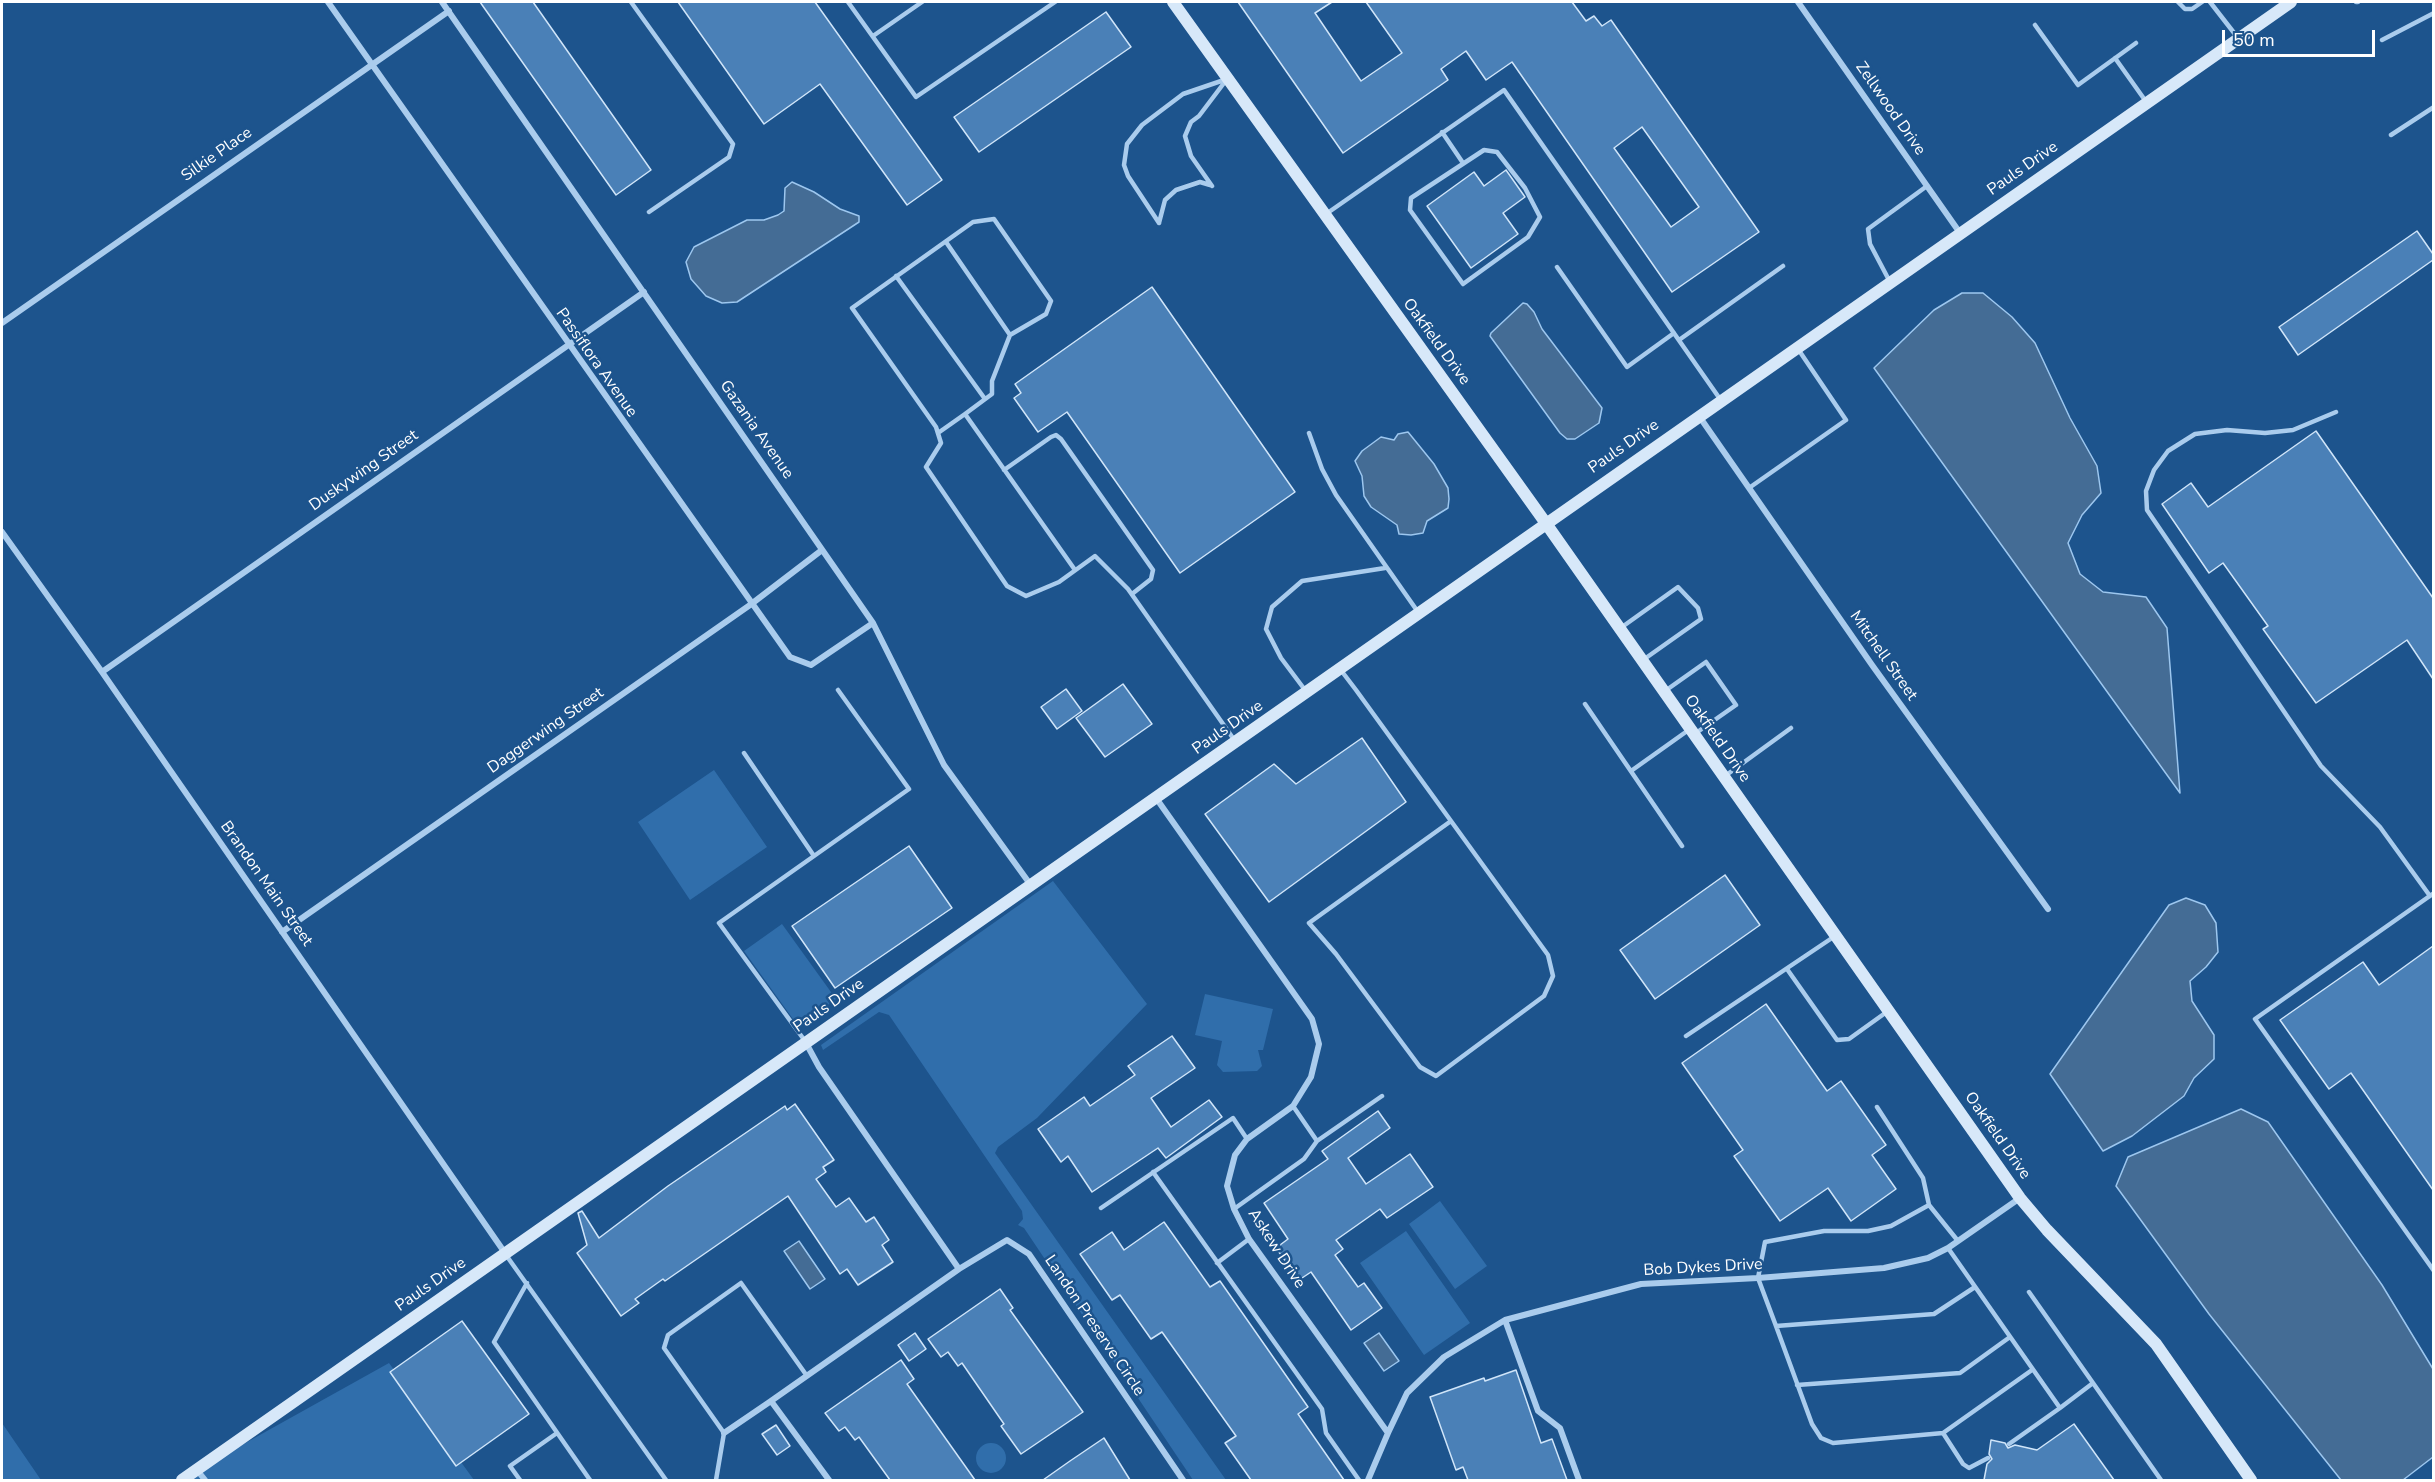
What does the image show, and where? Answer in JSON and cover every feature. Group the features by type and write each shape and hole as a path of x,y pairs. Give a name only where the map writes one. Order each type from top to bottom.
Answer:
{"street":[{"name":"Passiflora Avenue","path":"328,2 750,605 790,657 811,665 873,623"},
{"name":"Gazania Avenue","path":"442,2 873,623 945,765 1030,884"},
{"name":"Oakfield Drive","path":"1173,2 1545,522 2020,1198 2047,1230 2156,1344 2251,1480"},
{"name":"Zellwood Drive","path":"1798,2 1960,233"},
{"name":"Pauls Drive","path":"182,1480 201,1475 505,1253 1030,884 1236,743 1720,399 2291,2"},
{"name":"Silkie Place","path":"2,323 371,63 449,11"},
{"name":"Duskywing Street","path":"102,672 644,292"},
{"name":"Mitchell Street","path":"1698,416 2048,909"},
{"name":"Brandon Main Street","path":"2,532 102,672 505,1253"},
{"name":"Daggerwing Street","path":"282,932 750,605 822,550"},
{"name":"Askew Drive","path":"1156,797 1312,1019 1319,1044 1311,1077 1293,1106 1247,1139 1235,1155 1227,1186 1234,1209 1249,1239 1388,1434"},
{"path":"806,1043 819,1067 959,1269"},
{"name":"Bob Dykes Drive","path":"1388,1434 1407,1393 1444,1357 1505,1320 1641,1284 1884,1268 1928,1258 1948,1248 2020,1198"},
{"name":"Landon Preserve Circle","path":"724,1433 959,1269 1007,1240 1029,1254 1183,1480"},
{"path":"1505,1320 1538,1411 1560,1428 1579,1480"},
{"path":"771,1401 829,1480"},
{"path":"1368,1480 1388,1434"}],"lane":[{"path":"631,2 733,144 729,157 649,212"},
{"path":"848,2 916,97 1055,2"},
{"path":"873,36 922,2"},
{"path":"2178,2 2185,9 2192,9 2202,2"},
{"path":"2210,2 2238,38"},
{"path":"2382,40 2433,13"},
{"path":"2036,25 2078,85 2136,43"},
{"path":"2115,58 2146,102"},
{"path":"1227,79 1199,116 1191,122 1185,136 1191,156 1212,186 1200,182 1176,190 1165,200 1159,223 1128,176 1124,165 1127,144 1142,124 1183,94 1227,79"},
{"path":"1325,215 1504,90 1720,399"},
{"path":"2391,135 2433,107"},
{"path":"1442,132 1463,163"},
{"path":"1484,150 1497,152 1525,188 1540,217 1528,237 1463,284 1410,210 1411,198 1463,163 1484,150"},
{"path":"1890,282 1870,244 1868,229 1927,186"},
{"path":"938,434 992,394 992,381 1010,335 1046,314 1051,302 993,219 973,222 852,308 938,434 940,443 926,467 1006,586 1026,596 1059,582 1095,556 1132,594 1236,743"},
{"path":"946,242 1010,335"},
{"path":"1679,340 1783,266"},
{"path":"1557,267 1627,367 1674,333"},
{"path":"896,276 986,399"},
{"path":"1749,488 1846,420 1796,347"},
{"path":"2336,412 2293,430 2265,434 2227,430 2196,434 2168,451 2154,470 2146,491 2147,510 2321,766 2380,827 2432,894 2255,1019 2433,1271"},
{"path":"965,414 1074,570"},
{"path":"1309,433 1322,469 1336,495 1418,613"},
{"path":"1004,470 1056,435 1061,438 1153,570 1151,579 1132,594"},
{"path":"1307,692 1281,658 1266,629 1272,607 1302,581 1385,568"},
{"path":"1619,629 1678,587 1698,608 1701,619 1696,624 1642,661"},
{"path":"1631,771 1736,705 1706,662 1664,692"},
{"path":"1340,669 1451,821 1548,955 1553,976 1544,996 1436,1076 1420,1067 1336,954 1309,923 1451,821"},
{"path":"806,1043 718,923 909,789 838,690"},
{"path":"1585,704 1682,846"},
{"path":"1724,777 1791,728"},
{"path":"744,753 814,856"},
{"path":"1686,1036 1835,936"},
{"path":"1787,969 1837,1040 1848,1039 1888,1011"},
{"path":"1234,1209 1304,1159 1317,1141 1382,1096"},
{"path":"1293,1106 1317,1141"},
{"path":"1876,1107 1923,1178 1929,1205 1958,1240"},
{"path":"1101,1208 1233,1118 1247,1139"},
{"path":"1153,1172 1322,1409 1326,1433 1359,1480"},
{"path":"1929,1205 1891,1226 1868,1231 1824,1231 1766,1242 1758,1278 1812,1425 1821,1438 1833,1443 1942,1433 2032,1370"},
{"path":"1217,1263 1249,1239"},
{"path":"1948,1248 2060,1408"},
{"path":"505,1253 666,1480"},
{"path":"527,1283 494,1342 590,1480"},
{"path":"716,1480 724,1433 664,1348 668,1335 741,1283 807,1376"},
{"path":"1776,1326 1934,1314 1975,1287"},
{"path":"2029,1292 2161,1480"},
{"path":"1797,1385 1960,1373 2010,1337"},
{"path":"2009,1444 2093,1383"},
{"path":"520,1480 510,1466 557,1432"},
{"path":"1942,1433 1963,1464 1969,1468 1988,1458"}],"shaded area":[{"path":"792,182 814,192 840,209 859,216 859,222 737,302 722,303 706,296 691,279 686,262 694,247 747,220 764,220 778,215 784,211 785,188"},
{"path":"1962,293 1983,293 2012,317 2035,343 2070,418 2097,466 2101,493 2082,515 2068,543 2080,574 2103,592 2146,597 2167,628 2180,793 1874,368 1934,310"},
{"path":"1523,303 1534,312 1542,329 1602,408 1599,423 1575,439 1567,439 1560,433 1490,336"},
{"path":"1408,432 1434,464 1448,488 1449,499 1448,508 1427,521 1423,533 1411,535 1399,534 1397,525 1371,507 1364,496 1362,476 1355,461 1362,451 1381,437 1394,440 1398,434"},
{"path":"714,770 767,847 690,900 638,822"},
{"path":"1053,881 1147,1004 1037,1118 998,1147 995,1153 1226,1480 1193,1480 1024,1228 1018,1225 1023,1219 1022,1211 889,1015 879,1012 823,1050 821,1045"},
{"path":"2186,898 2205,905 2216,923 2218,952 2190,981 2192,1001 2214,1035 2214,1059 2194,1078 2184,1096 2132,1136 2103,1151 2050,1074 2169,905"},
{"path":"782,924 836,999 798,1026 744,951"},
{"path":"1205,994 1273,1009 1263,1050 1258,1050 1262,1066 1257,1071 1223,1072 1217,1065 1222,1041 1195,1035"},
{"path":"2241,1109 2268,1122 2382,1285 2433,1369 2433,1457 2403,1480 2341,1480 2209,1314 2116,1186 2128,1157"},
{"path":"1440,1201 1487,1266 1455,1289 1409,1224"},
{"path":"1406,1231 1470,1323 1424,1355 1360,1263"},
{"path":"799,1241 825,1279 810,1289 784,1251"},
{"path":"1379,1333 1399,1361 1384,1371 1364,1343"},
{"path":"389,1363 474,1480 184,1480 197,1470"},
{"path":"2,1423 41,1480 2,1480"},
{"path":"991,1443 1002,1447 1006,1458 1002,1469 991,1473 980,1469 976,1458 980,1447"}],"building":[{"path":"480,2 533,2 651,170 616,195"},
{"path":"678,2 815,2 942,180 907,205 820,84 764,124"},
{"path":"1238,2 1332,2 1315,13 1361,81 1402,53 1366,2 1572,2 1586,21 1594,16 1602,26 1611,20 1759,232 1672,292 1512,62 1486,80 1466,51 1441,69 1448,80 1343,153","holes":["1642,127 1699,207 1671,227 1614,148"]},
{"path":"1106,12 1131,47 979,152 954,117"},
{"path":"1506,170 1525,197 1503,213 1518,234 1471,268 1427,206 1474,172 1484,186"},
{"path":"2417,231 2433,254 2433,260 2298,355 2279,327"},
{"path":"1152,287 1295,492 1180,573 1067,412 1038,432 1014,398 1021,393 1015,384"},
{"path":"2316,431 2433,598 2433,679 2407,640 2316,703 2263,629 2268,626 2223,563 2209,573 2162,504 2191,483 2208,507"},
{"path":"1123,684 1152,724 1105,757 1076,718"},
{"path":"1066,689 1082,711 1057,729 1041,707"},
{"path":"1362,738 1406,802 1269,902 1205,814 1274,764 1296,784"},
{"path":"909,846 952,908 835,988 792,926"},
{"path":"1725,875 1760,925 1655,999 1620,950"},
{"path":"2433,946 2433,1190 2351,1073 2329,1089 2280,1020 2363,962 2379,985"},
{"path":"1766,1004 1827,1091 1841,1081 1886,1145 1872,1155 1896,1189 1851,1221 1828,1188 1780,1221 1734,1156 1743,1150 1682,1063"},
{"path":"1172,1036 1195,1068 1151,1098 1171,1127 1209,1100 1222,1117 1166,1158 1158,1148 1092,1192 1068,1156 1061,1162 1038,1129 1084,1097 1090,1106 1135,1075 1128,1066"},
{"path":"795,1104 834,1160 823,1167 826,1172 816,1179 836,1207 849,1198 866,1222 874,1217 889,1240 882,1245 893,1262 858,1285 847,1269 840,1274 788,1196 665,1281 663,1279 635,1299 639,1303 621,1316 577,1253 587,1245 578,1213 582,1211 599,1238 668,1186 785,1106 787,1110"},
{"path":"1378,1111 1390,1128 1348,1158 1366,1184 1410,1154 1433,1187 1387,1218 1380,1209 1336,1240 1343,1249 1335,1255 1358,1287 1364,1283 1382,1308 1351,1330 1311,1272 1299,1280 1276,1248 1288,1239 1264,1203 1328,1159 1322,1151"},
{"path":"1164,1222 1210,1287 1220,1281 1308,1407 1298,1414 1344,1480 1251,1480 1225,1443 1236,1436 1162,1332 1151,1339 1120,1295 1112,1300 1080,1254 1112,1232 1124,1250"},
{"path":"1000,1289 1013,1308 1010,1310 1083,1412 1021,1454 1001,1426 1004,1424 962,1363 958,1366 948,1352 941,1357 928,1339"},
{"path":"462,1321 529,1414 456,1466 390,1372"},
{"path":"915,1333 926,1349 909,1361 898,1345"},
{"path":"901,1360 914,1379 907,1384 975,1480 890,1480 859,1437 855,1440 845,1427 839,1431 825,1413"},
{"path":"1516,1370 1541,1443 1552,1439 1567,1480 1468,1480 1463,1467 1456,1470 1430,1397 1484,1378 1485,1381"},
{"path":"2074,1424 2114,1480 1984,1480 1987,1464 1992,1459 1989,1454 1991,1440 2005,1443 2008,1448 2015,1445 2037,1450"},
{"path":"776,1425 790,1446 777,1455 762,1434"},
{"path":"1104,1438 1130,1480 1043,1480 1070,1461"}]}
